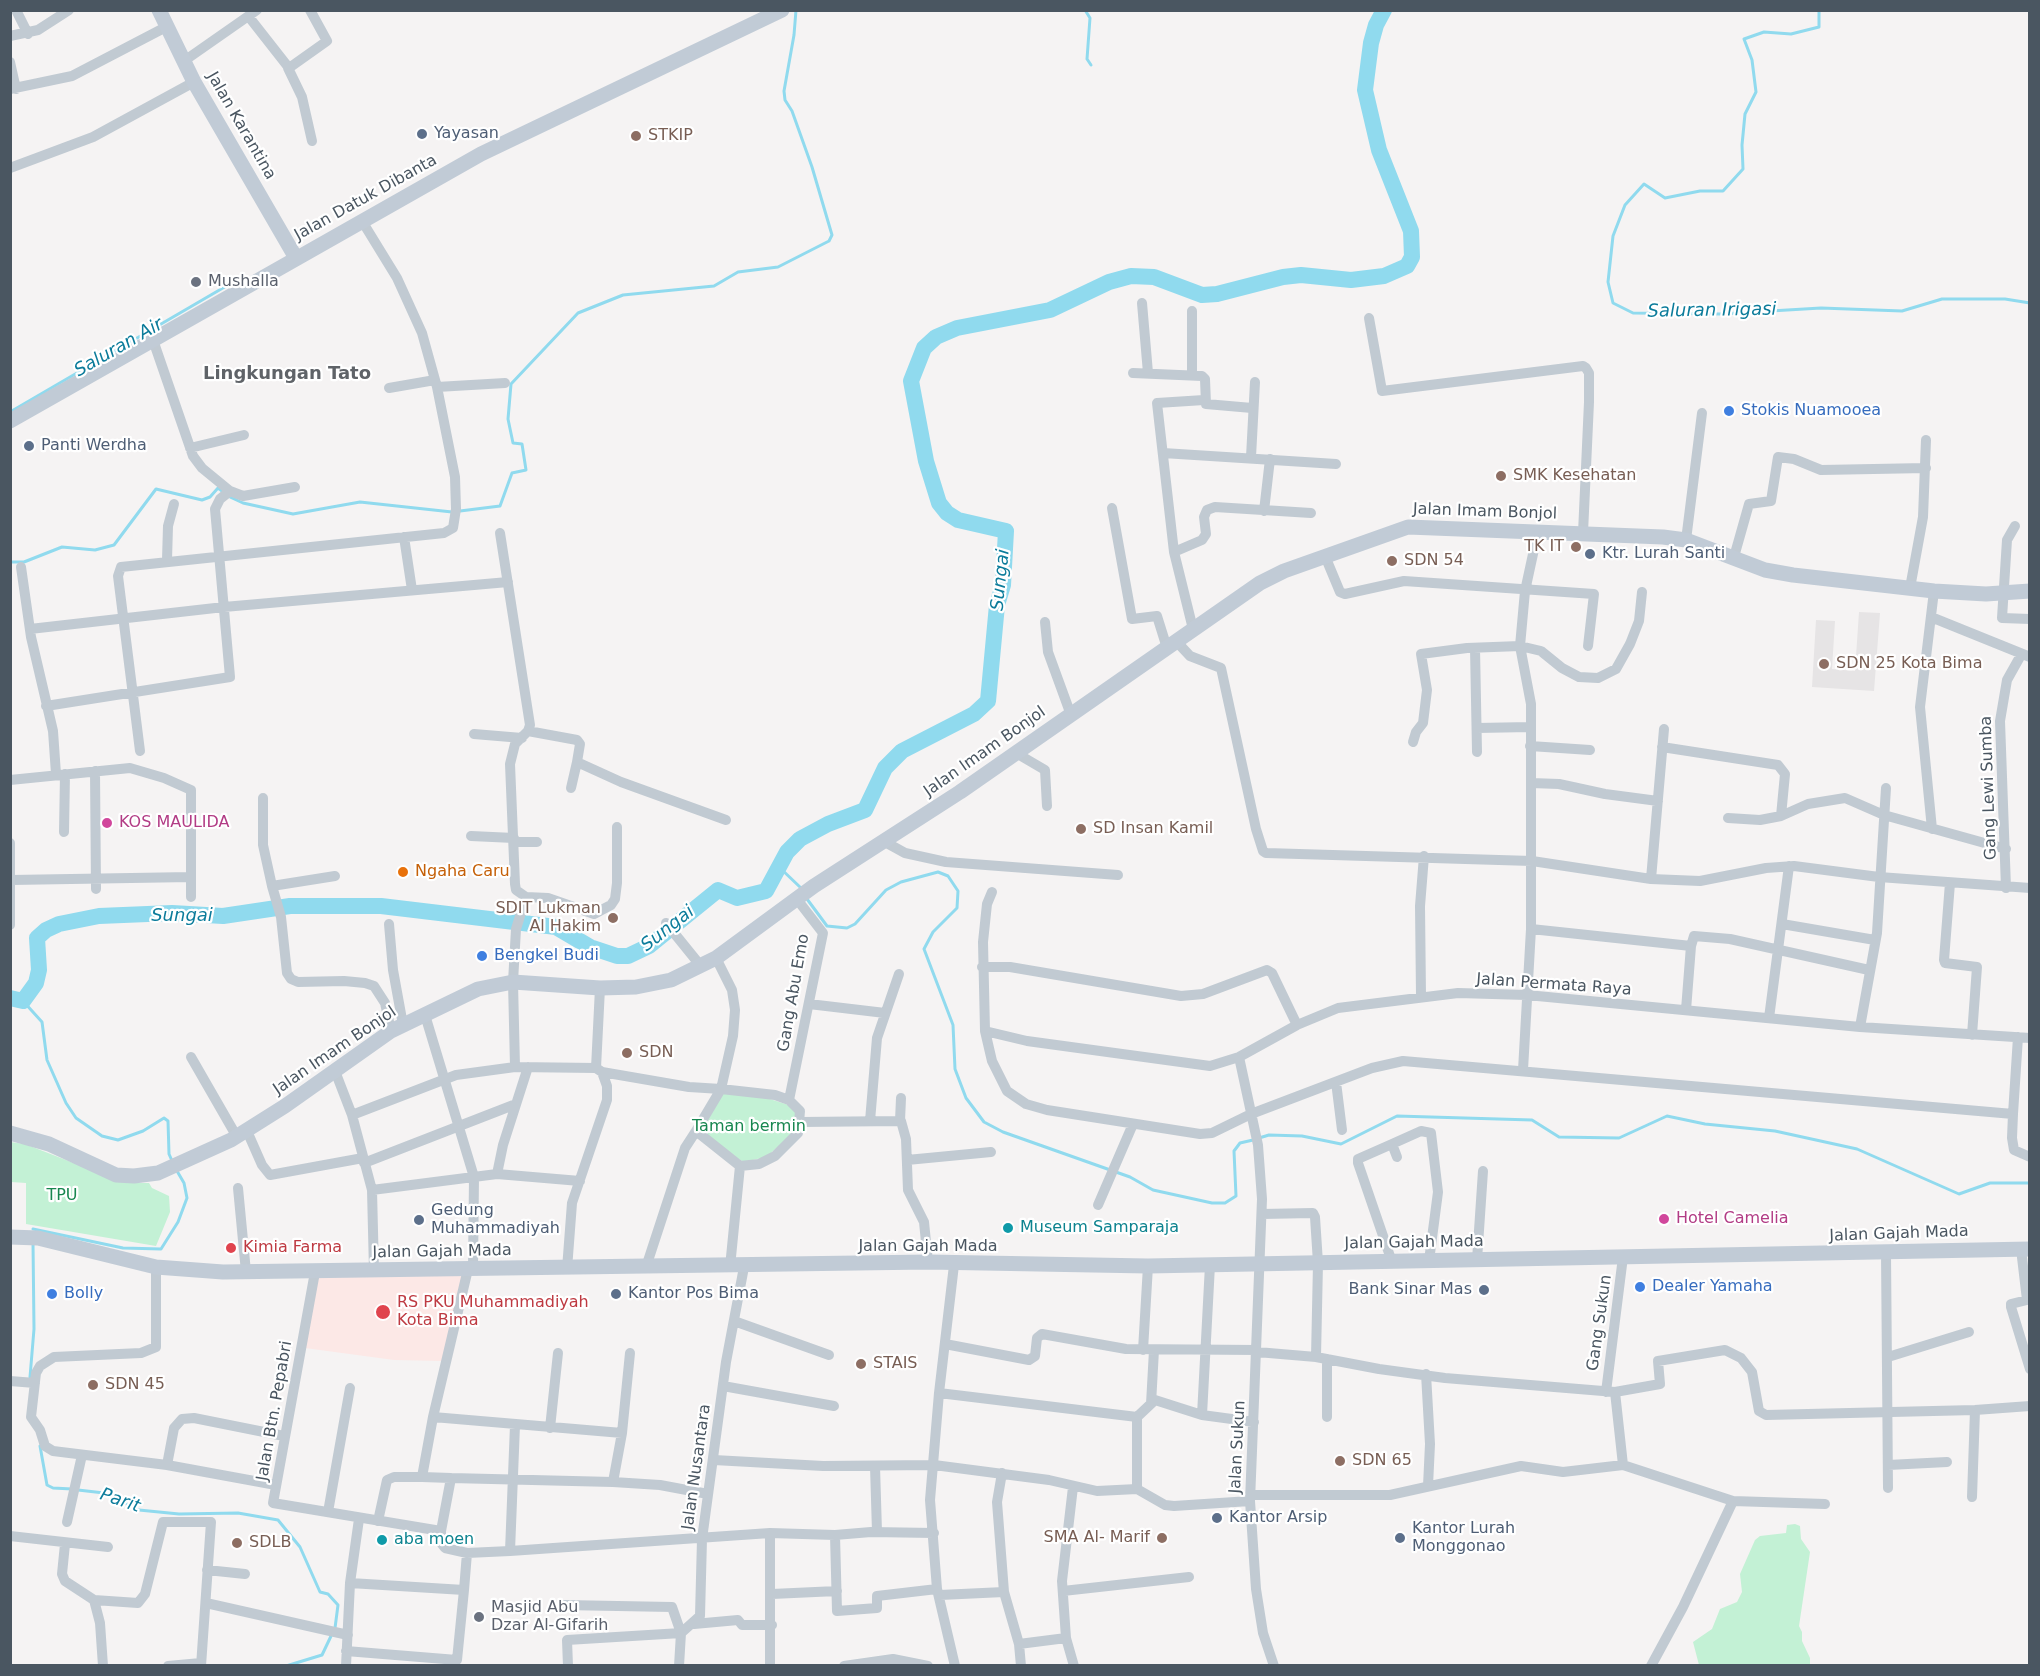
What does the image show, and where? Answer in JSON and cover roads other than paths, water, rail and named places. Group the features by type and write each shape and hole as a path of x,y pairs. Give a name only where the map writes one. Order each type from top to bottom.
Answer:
{"main road":[{"name":"Jalan Karantina","path":"159,10 194,82 296,258"},
{"name":"Jalan Datuk Dibanta","path":"10,421 481,154 782,10"},
{"name":"Jalan Imam Bonjol","path":"10,1133 49,1144 116,1174 146,1175 173,1167 242,1134 397,1028 478,989 513,982 600,988 636,987 664,981 716,958 802,894 885,842 1260,583 1325,556 1408,526 1583,533 1686,540 1765,570 1793,575 1934,591 2003,593 2030,591"},
{"name":"Jalan Gajah Mada","path":"10,1237 38,1238 156,1267 188,1271 246,1272 737,1267 928,1262 954,1265 1148,1266 2025,1249"}],"street":[{"path":"16,10 28,34"},
{"path":"10,36 28,34 69,10"},
{"path":"288,68 327,41 310,10"},
{"path":"184,61 253,14 288,68 302,97 312,141"},
{"path":"10,62 13,89 72,76 166,27"},
{"path":"10,168 93,137 194,82"},
{"path":"140,751 122,618 118,576 121,567 220,554 444,533 453,528 455,477 436,383 422,333 406,295 362,221"},
{"path":"1142,303 1148,374"},
{"path":"1192,311 1192,375"},
{"path":"1369,318 1382,391 1583,366 1586,368 1589,373 1589,402 1583,533"},
{"path":"153,340 190,448 202,468 230,491 243,496 295,487"},
{"path":"1133,373 1192,375 1205,379 1204,400 1208,405 1252,408"},
{"path":"1251,457 1255,382"},
{"path":"389,388 436,383 505,383"},
{"path":"1194,629 1174,552 1157,403 1204,400"},
{"path":"1686,540 1702,413"},
{"path":"190,448 244,435"},
{"path":"1910,588 1923,517 1926,440"},
{"path":"1163,453 1336,464"},
{"path":"1734,557 1749,504 1772,501 1778,457 1794,459 1821,470 1926,468"},
{"path":"1264,511 1270,459"},
{"path":"46,706 230,677 215,509 220,499 230,491"},
{"path":"167,560 168,526 174,504"},
{"path":"1113,508 1132,620 1156,616 1172,644 1190,656 1221,668 1256,829 1264,853 1425,856 1532,861 1651,879 1700,881 1789,866 1879,877 2030,888"},
{"path":"1174,552 1202,540 1206,534 1205,513 1211,508 1311,513"},
{"path":"2015,526 2007,540 2002,618 2030,620"},
{"path":"1523,1070 1531,929 1532,861 1530,691 1520,646 1525,591 1538,531"},
{"path":"500,534 530,724 512,751 510,764 516,890 526,897 548,898 594,914 611,905 615,899 617,883 617,827"},
{"path":"404,537 412,590"},
{"path":"1325,556 1340,592 1345,594 1404,581 1450,582 1525,591 1594,594 1588,646"},
{"path":"21,567 30,629 60,774 64,832"},
{"path":"30,629 224,607 508,582"},
{"path":"1932,829 1920,707 1934,591"},
{"path":"1413,742 1416,732 1423,723 1427,690 1421,654 1520,646 1541,651 1579,677 1593,679 1608,675 1616,669 1634,635 1642,592"},
{"path":"1930,617 2025,656"},
{"path":"1046,622 1048,652 1071,715"},
{"path":"1475,648 1477,752"},
{"name":"Gang Lewi Sumba","path":"2006,888 2000,721 2007,680 2025,656"},
{"path":"1477,728 1530,727"},
{"path":"1651,879 1664,729"},
{"path":"474,734 525,734 576,740 580,744 571,788"},
{"path":"1530,746 1590,750"},
{"path":"1662,747 1778,765 1785,774 1781,816"},
{"path":"1016,753 1045,770 1047,806"},
{"path":"577,762 621,782 726,820"},
{"path":"10,780 130,768 164,778 191,790 191,897"},
{"path":"96,771 96,889"},
{"path":"1531,783 1559,784 1605,794 1658,801"},
{"path":"1860,1027 1875,940 1886,788"},
{"path":"263,798 263,845 280,917 287,973 291,979 298,982 344,981 365,983 374,987 397,1028"},
{"path":"1728,818 1751,820 1781,816 1808,804 1845,798 1884,814 2006,849"},
{"path":"471,836 537,842"},
{"path":"885,842 905,853 946,862 1119,875"},
{"path":"10,843 10,926"},
{"path":"1421,996 1420,906 1425,856"},
{"path":"1769,1018 1789,866"},
{"path":"272,886 335,876"},
{"path":"11,880 191,877"},
{"path":"1950,883 1944,960 1945,963 1977,967 1972,1035"},
{"path":"992,892 985,922 982,967 987,1046 1007,1091 1018,1100 1047,1110 1206,1134 1251,1114 1382,1065 1403,1062 1523,1070 2013,1114"},
{"name":"Gang Abu Emo","path":"789,1100 823,933 802,894"},
{"path":"515,1067 513,982 516,929 526,897"},
{"path":"666,923 700,965"},
{"path":"389,924 397,1028"},
{"path":"1782,924 1875,940"},
{"path":"1531,929 1691,946"},
{"path":"1686,1010 1691,946 1694,936 1730,939 1869,970"},
{"path":"646,1267 685,1148 721,1089 733,1036 735,1010 732,990 716,958"},
{"path":"982,967 1003,966 1181,996 1203,994 1267,970 1272,973 1297,1025"},
{"path":"870,1121 877,1038 899,974"},
{"path":"567,1269 570,1214 607,1100 607,1086 599,1070 600,988"},
{"name":"Jalan Permata Raya","path":"985,1031 1027,1041 1203,1065 1219,1065 1239,1058 1297,1025 1352,1005 1458,993 1527,994 1860,1027 2024,1038"},
{"path":"809,1004 885,1013"},
{"path":"422,1477 433,1418 470,1269 474,1177 425,1015"},
{"path":"2024,1038 2013,1114 2012,1138 2014,1150 2030,1157"},
{"path":"191,1057 270,1174 363,1161 516,1104"},
{"name":"Jalan Sukun","path":"1239,1058 1257,1145 1262,1214 1250,1498 1256,1589 1263,1633 1274,1665"},
{"path":"352,1115 443,1079 479,1071 515,1067 599,1070 689,1087 776,1095 789,1100 800,1112 801,1122 798,1133 775,1156 759,1164 740,1166 696,1131"},
{"path":"497,1174 528,1067"},
{"path":"335,1071 352,1115 372,1190 374,1271"},
{"path":"1336,1082 1342,1130"},
{"path":"901,1098 900,1121 903,1126 907,1160 908,1190 924,1222 928,1262"},
{"path":"801,1122 900,1121"},
{"path":"1098,1206 1133,1124"},
{"path":"1392,1262 1358,1159 1421,1131 1431,1133 1438,1192 1429,1261"},
{"path":"1392,1144 1397,1157"},
{"path":"907,1160 991,1152"},
{"name":"Jalan Nusantara","path":"694,1624 700,1616 702,1539 734,1322 740,1166"},
{"path":"1477,1260 1483,1171"},
{"path":"372,1190 497,1174 579,1181"},
{"path":"238,1188 246,1272"},
{"path":"1262,1214 1315,1215 1327,1417"},
{"path":"2025,1249 2027,1300 2011,1304 2011,1307 2030,1369"},
{"path":"1886,1253 1888,1488"},
{"name":"Gang Sukun","path":"1623,1257 1610,1392 1623,1465"},
{"path":"954,1265 939,1393 930,1500 938,1592 955,1665"},
{"path":"1202,1415 1210,1265"},
{"path":"1148,1266 1148,1350 1151,1404"},
{"path":"156,1267 156,1347 141,1353 54,1357 40,1366 31,1383 31,1417 40,1430 45,1446 53,1451 167,1465 276,1485"},
{"name":"Jalan Btn. Pepabri","path":"315,1272 273,1503 441,1531"},
{"path":"734,1322 829,1355"},
{"path":"1888,1357 1969,1332"},
{"path":"945,1344 1029,1360 1035,1356 1037,1338 1042,1334 1080,1343 1148,1350 1257,1351 1322,1358 1379,1369 1610,1392 1660,1384 1658,1361 1725,1350 1741,1358 1752,1372 1761,1414 1888,1413 2030,1406"},
{"path":"550,1428 558,1353"},
{"path":"613,1482 622,1433 630,1353"},
{"path":"1426,1374 1430,1444 1428,1486"},
{"path":"10,1381 31,1383"},
{"path":"723,1386 834,1406"},
{"path":"327,1512 350,1388"},
{"path":"939,1393 1137,1417"},
{"path":"1137,1489 1137,1417 1155,1400 1202,1415 1254,1422"},
{"path":"1972,1497 1975,1410"},
{"path":"167,1465 174,1428 178,1421 185,1418 284,1436"},
{"path":"433,1418 622,1433"},
{"path":"510,1551 515,1425"},
{"path":"67,1522 82,1455"},
{"path":"714,1460 823,1466 934,1465 1049,1480 1097,1491 1137,1489 1165,1505 1174,1506 1250,1498 1390,1495 1521,1466 1563,1472 1623,1465 1733,1501 1825,1504"},
{"path":"1888,1465 1947,1462"},
{"path":"875,1466 877,1532"},
{"path":"1002,1473 997,1502 1004,1592 1019,1644 1021,1665"},
{"path":"378,1521 387,1480 394,1477 613,1482 660,1485 708,1494"},
{"path":"451,1478 441,1531 443,1547 467,1552 770,1533 835,1535 877,1532 934,1533"},
{"path":"1073,1487 1065,1545 1063,1591 1066,1638 1074,1665"},
{"path":"1651,1665 1683,1607 1733,1501"},
{"path":"346,1665 346,1651 338,1634 350,1583 359,1519"},
{"path":"65,1544 63,1578 94,1600 110,1599 134,1604 145,1594 163,1522 211,1522 201,1664 168,1665"},
{"path":"770,1533 772,1594 770,1665"},
{"path":"835,1535 837,1611 877,1608 877,1596 938,1592 1004,1592"},
{"path":"10,1536 65,1544 108,1547"},
{"path":"346,1651 457,1660 467,1552"},
{"path":"207,1570 245,1574"},
{"path":"1063,1591 1189,1577"},
{"path":"350,1583 464,1590"},
{"path":"772,1594 837,1591"},
{"path":"94,1600 103,1665"},
{"path":"206,1603 338,1634"},
{"path":"563,1605 668,1606 674,1611 681,1634 679,1665"},
{"path":"568,1665 567,1640 681,1634 694,1624 738,1620 742,1625 772,1625"},
{"path":"1019,1644 1066,1638"},
{"path":"844,1665 893,1659 928,1665"}],"waterway":[{"path":"460,511 500,506 512,473 526,470 522,444 513,443 508,419 511,384 578,313 623,295 714,286 738,272 778,267 829,241 832,235 812,167 792,111 785,100 784,91 796,10"},
{"name":"Parit","path":"1085,10 1090,18 1087,59 1091,65"},
{"name":"Sungai","path":"10,998 23,1001 36,983 39,970 37,938 46,930 59,924 99,916 172,913 223,916 290,906 381,906 556,927 590,947 617,956 628,956 649,946 718,890 737,898 766,891 787,852 800,839 828,824 865,810 885,768 902,751 974,714 988,701 997,605 1003,585 1006,531 958,520 947,513 939,503 926,461 911,381 924,348 936,337 957,328 1050,310 1109,282 1131,276 1154,277 1202,295 1217,294 1283,277 1301,275 1351,280 1384,276 1407,266 1412,257 1411,231 1379,150 1365,90 1371,43 1376,25 1384,10"},
{"name":"Saluran Irigasi","path":"1819,10 1819,27 1791,34 1764,32 1744,39 1752,60 1756,92 1745,114 1742,145 1743,169 1723,191 1700,191 1665,198 1644,184 1625,205 1613,236 1608,282 1613,303 1633,313 1720,314 1821,308 1902,311 1942,299 2005,299 2030,303"},
{"name":"Saluran Air","path":"10,412 228,285"},
{"path":"10,562 24,562 62,547 95,550 114,545 156,489 202,500 210,497 218,488 222,491"},
{"path":"230,497 243,503 293,514 360,502 452,512"},
{"path":"779,867 801,888"},
{"path":"807,899 827,926 847,928 855,924 886,890 901,882 938,872 948,876 958,891 957,908 933,932 924,949 953,1025 955,1069 966,1098 984,1122 1003,1132 1130,1177 1153,1190 1212,1203 1225,1203 1236,1196 1234,1151 1240,1143 1253,1140"},
{"name":"Parit","path":"23,1001 42,1022 47,1060 66,1103 76,1118 102,1136 118,1140 143,1131 164,1118 168,1121 169,1154 173,1163"},
{"path":"1259,1138 1269,1135 1302,1136 1341,1144 1397,1116 1532,1120 1559,1137 1619,1138 1667,1116 1705,1124 1775,1131 1857,1149 1959,1194 1990,1183 2030,1183"},
{"name":"Parit","path":"33,1229 123,1248 161,1249 178,1222 187,1198 184,1183 177,1171"},
{"name":"Parit","path":"30,1377 34,1329 33,1243"},
{"name":"Parit","path":"40,1446 47,1485 53,1488 72,1489"},
{"name":"Parit","path":"78,1490 104,1493 139,1510 179,1514 238,1513 278,1520 300,1547 320,1592 328,1594 338,1605 335,1628"},
{"name":"Parit","path":"286,1666 322,1655 332,1634"}],"place":[{"name":"Yayasan","path":"422,134"},
{"name":"STKIP","path":"636,136"},
{"name":"Mushalla","path":"196,282"},
{"name":"Stokis Nuamooea","path":"1729,411"},
{"name":"Panti Werdha","path":"29,446"},
{"name":"SMK Kesehatan","path":"1501,476"},
{"name":"TK IT","path":"1576,547"},
{"name":"Ktr. Lurah Santi","path":"1590,554"},
{"name":"SDN 54","path":"1392,561"},
{"name":"SDN 25 Kota Bima","path":"1824,664"},
{"name":"KOS MAULIDA","path":"107,823"},
{"name":"SD Insan Kamil","path":"1081,829"},
{"name":"Ngaha Caru","path":"403,872"},
{"name":"SDIT Lukman Al Hakim","path":"613,918"},
{"name":"Bengkel Budi","path":"482,956"},
{"name":"SDN","path":"627,1053"},
{"name":"Hotel Camelia","path":"1664,1219"},
{"name":"Gedung Muhammadiyah","path":"419,1220"},
{"name":"Museum Samparaja","path":"1008,1228"},
{"name":"Kimia Farma","path":"231,1248"},
{"name":"Dealer Yamaha","path":"1640,1287"},
{"name":"Bank Sinar Mas","path":"1484,1290"},
{"name":"Bolly","path":"52,1294"},
{"name":"Kantor Pos Bima","path":"616,1294"},
{"name":"RS PKU Muhammadiyah Kota Bima","path":"383,1312"},
{"name":"STAIS","path":"861,1364"},
{"name":"SDN 45","path":"93,1385"},
{"name":"SDN 65","path":"1340,1461"},
{"name":"Kantor Arsip","path":"1217,1518"},
{"name":"SMA Al- Marif","path":"1162,1538"},
{"name":"Kantor Lurah Monggonao","path":"1400,1538"},
{"name":"aba moen","path":"382,1540"},
{"name":"SDLB","path":"237,1543"},
{"name":"Masjid Abu Dzar Al-Gifarih","path":"479,1617"}],"district":[{"name":"Lingkungan Tato","path":"287,374"}],"park label":[{"name":"Taman bermin","path":"749,1127"},
{"name":"TPU","path":"62,1196"}]}
